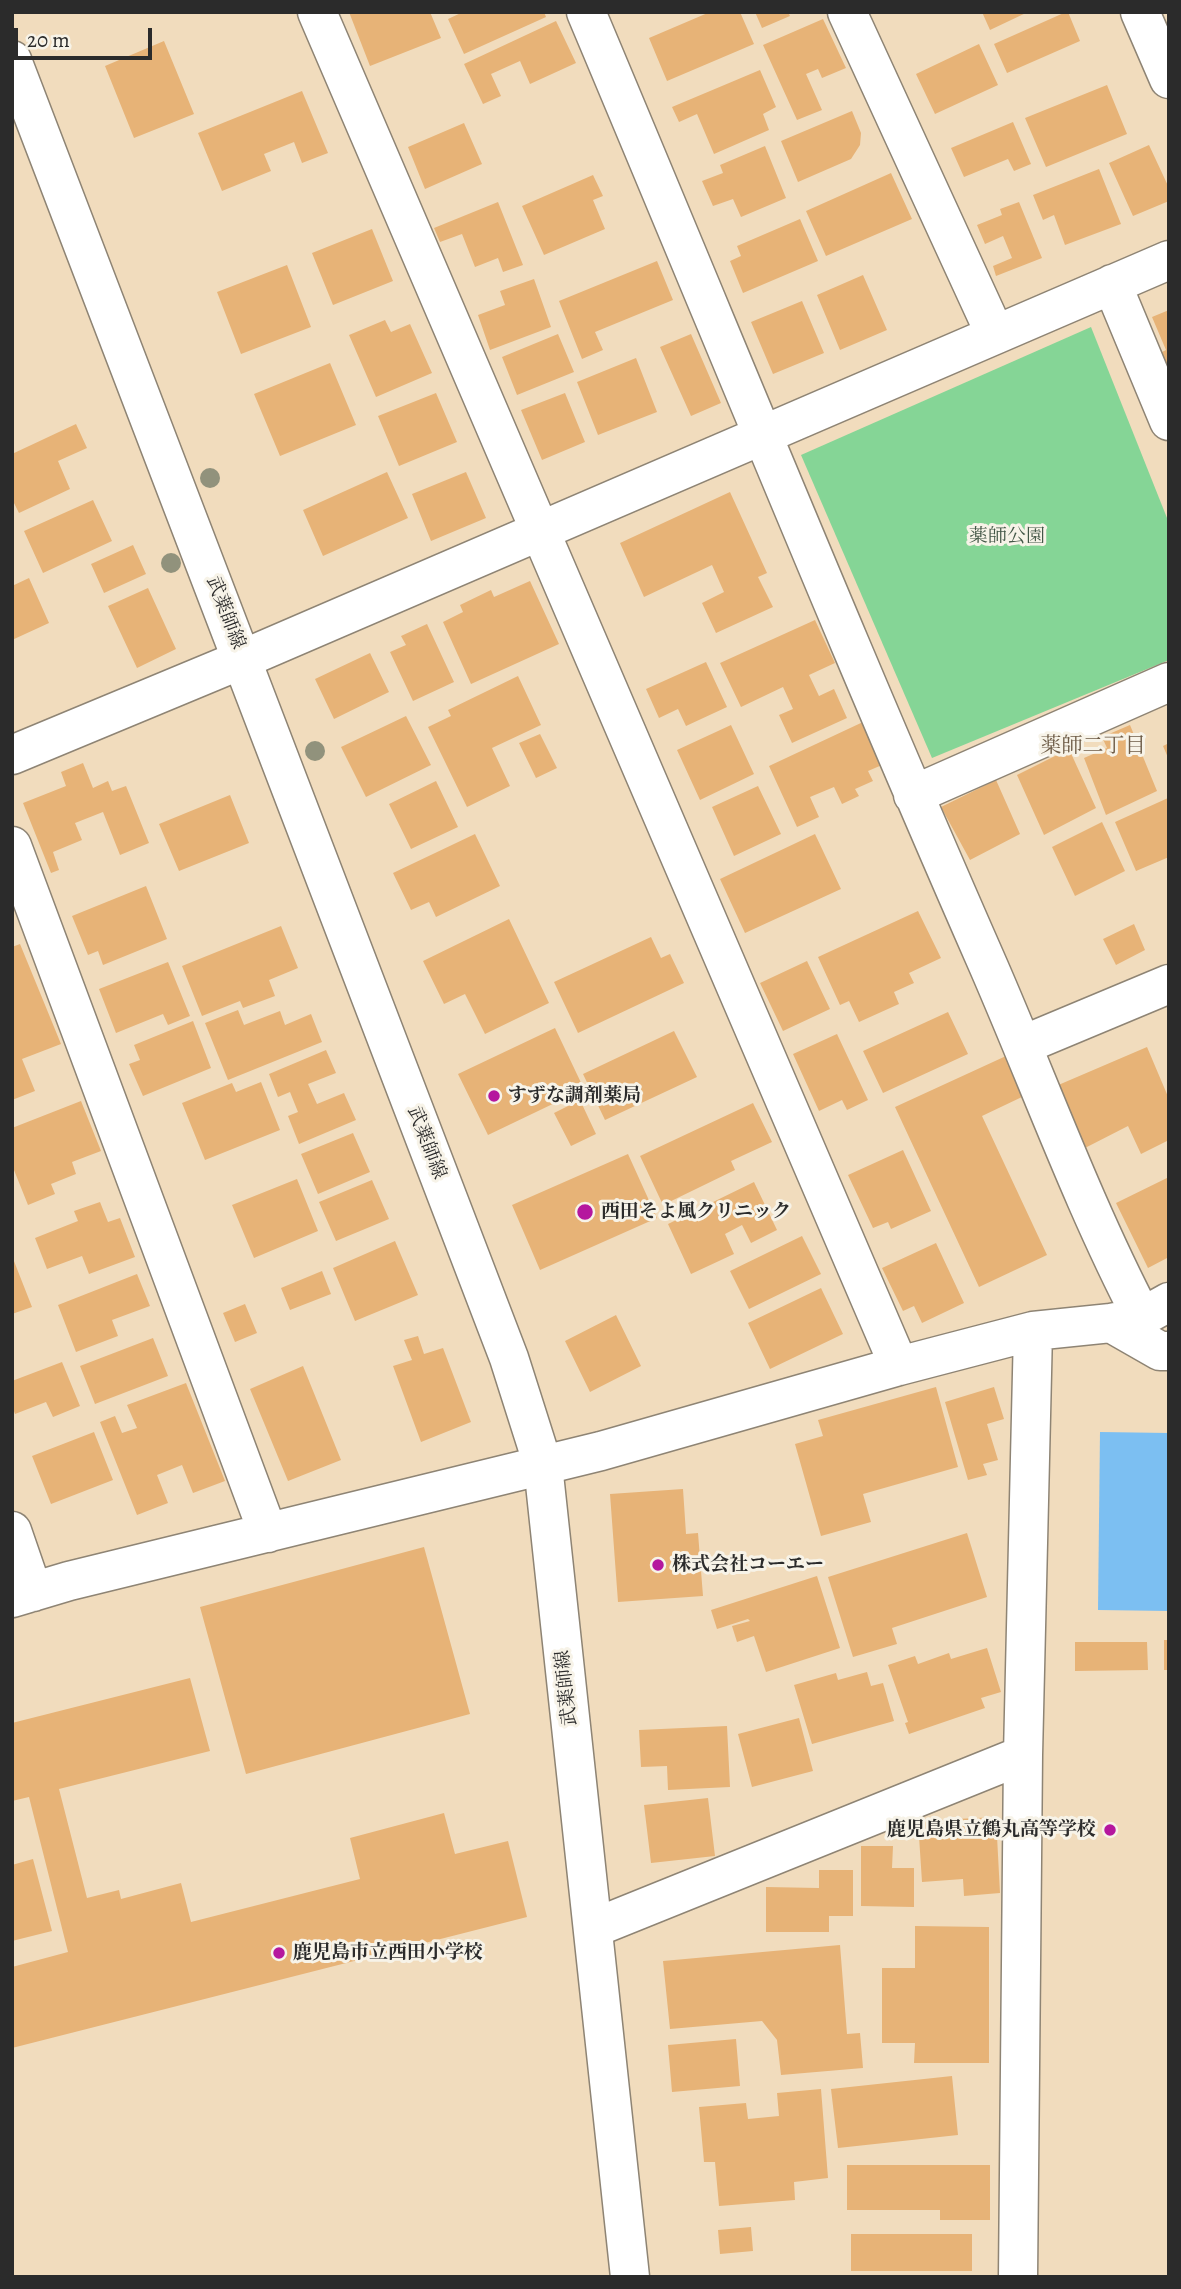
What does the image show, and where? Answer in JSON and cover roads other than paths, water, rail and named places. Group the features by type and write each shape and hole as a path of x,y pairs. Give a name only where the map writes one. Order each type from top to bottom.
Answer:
{"street":[{"path":"317,12 899,1366"},
{"path":"586,12 913,795 1117,1268 1160,1351 1169,1351"},
{"path":"847,12 995,334"},
{"path":"1140,12 1169,79"},
{"name":"武薬師線","path":"12,60 509,1358 543,1465 630,2277"},
{"path":"12,755 243,659 1169,260"},
{"path":"1112,284 1169,421"},
{"path":"913,795 1169,682"},
{"path":"12,846 268,1533"},
{"path":"1023,1045 1169,984"},
{"path":"12,1531 23,1595 632,1442 1033,1331 1141,1314"},
{"path":"1018,2277 1023,1755 1033,1331"},
{"path":"594,1928 1023,1755"}],"water":[{"path":"1100,1432 1169,1433 1169,1611 1098,1610"}],"place":[{"name":"すずな調剤薬局","path":"494,1096"},
{"name":"西田そよ風クリニック","path":"585,1212"},
{"name":"株式会社コーエー","path":"658,1565"},
{"name":"鹿児島県立鶴丸高等学校","path":"1110,1830"},
{"name":"鹿児島市立西田小学校","path":"279,1953"}],"district":[{"name":"薬師二丁目","path":"1093,747"}],"park label":[{"name":"薬師公園","path":"1007,537"}]}
